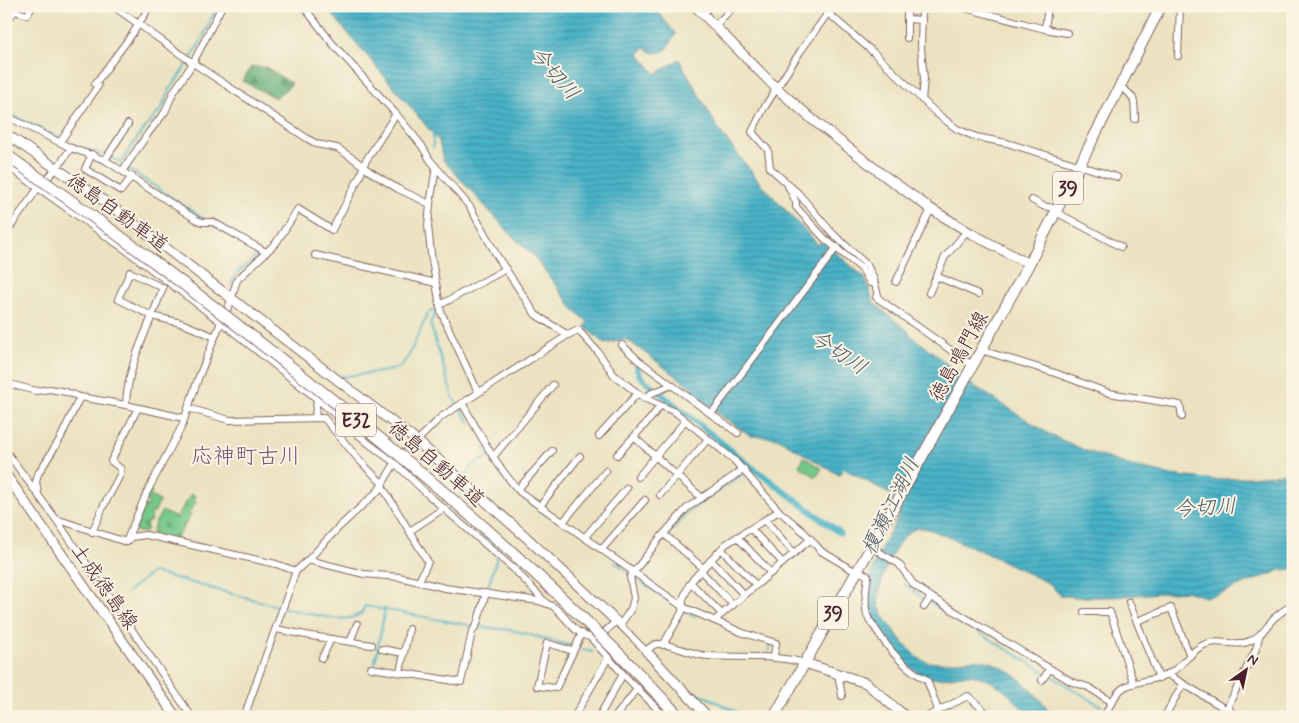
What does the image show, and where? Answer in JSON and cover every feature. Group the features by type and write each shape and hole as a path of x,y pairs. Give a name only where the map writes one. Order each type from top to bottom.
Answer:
{"highway":[{"name":"徳島自動車道","path":"6,155 187,285 394,449 541,578 645,679 679,717"}],"main road":[{"name":"徳島鳴門線","path":"774,717 857,571 873,549 878,532 893,509 1029,264 1161,6"}],"street":[{"path":"6,22 15,11 27,15 33,6"},
{"path":"113,6 308,139 317,144 337,148 398,189 428,204"},
{"path":"61,140 98,86 95,84 150,6"},
{"path":"124,167 165,112 222,6"},
{"path":"303,6 332,42 396,114 436,167 470,206 496,256 536,314 568,335"},
{"path":"695,6 776,88 813,120 882,174 931,209 967,231 1029,264"},
{"path":"703,15 709,6"},
{"path":"715,26 734,6"},
{"path":"833,6 776,88 752,132 768,150 770,168 798,192 833,234 867,265 873,277 879,299"},
{"path":"907,38 908,6"},
{"path":"922,6 921,48 924,79 922,100"},
{"path":"957,6 1045,29 1068,33"},
{"path":"1045,29 1048,6"},
{"path":"1178,56 1180,6"},
{"path":"828,13 874,53 922,100 963,132 977,138 1007,143 1117,177"},
{"path":"907,19 922,20"},
{"path":"1120,87 1131,93 1134,102 1135,119"},
{"path":"126,542 147,492 182,426 215,337 232,298 233,290 241,275 276,243 298,209 332,230 377,143 396,114"},
{"path":"6,116 61,140 71,148 106,157 124,167 132,176 197,220 213,222 266,252"},
{"path":"106,157 128,124"},
{"path":"6,134 110,205 417,440 618,623 708,717"},
{"path":"6,233 39,187 71,148"},
{"path":"92,154 85,170 121,191 132,176"},
{"path":"6,165 39,187 221,322 317,399 368,443 395,463 523,577 546,603"},
{"path":"436,167 428,204 428,226 434,283 443,318 478,392"},
{"path":"788,184 796,202 796,208 826,239 866,273 874,294 879,299 972,367"},
{"path":"1032,200 1041,208 1057,210 1121,247"},
{"path":"896,282 931,209"},
{"path":"929,293 945,257 967,231"},
{"path":"712,412 836,248"},
{"path":"315,256 434,283"},
{"path":"440,305 506,269"},
{"path":"126,405 127,388 136,353 152,316 163,288 130,272 118,299 152,316 181,323 215,337"},
{"path":"936,276 978,294"},
{"path":"244,717 296,571 383,485 395,463 441,417 578,330 614,375 637,394 675,412 744,469 779,511 827,555 868,576 865,596 867,616 883,642 898,659 913,673 927,680 938,710"},
{"path":"622,346 738,433"},
{"path":"981,350 1064,376 1109,393 1180,405 1182,417"},
{"path":"6,383 36,391 50,389 66,392 80,398 126,405 184,418"},
{"path":"493,458 553,385"},
{"path":"644,398 672,385"},
{"path":"599,436 637,394"},
{"path":"38,495 36,482 38,474 60,438 80,398"},
{"path":"315,417 317,399"},
{"path":"459,404 506,477 518,490 683,609 715,620 743,633 776,643 774,656"},
{"path":"617,455 660,406"},
{"path":"92,532 120,475 121,469 111,461 138,408"},
{"path":"188,408 229,420 324,418 383,485 410,531 428,562 419,581"},
{"path":"638,477 685,421"},
{"path":"634,437 702,498"},
{"path":"660,495 708,439"},
{"path":"6,451 55,518 192,717"},
{"path":"518,490 552,451"},
{"path":"540,506 580,456"},
{"path":"590,637 596,637 618,623 631,609 634,598 632,574 666,536 687,508 744,469"},
{"path":"563,522 606,471"},
{"name":"土成徳島線","path":"6,475 176,717"},
{"path":"585,537 627,488"},
{"path":"602,549 645,500"},
{"path":"410,531 444,508"},
{"path":"663,645 683,609 683,599 691,583 702,569 721,549 779,511"},
{"path":"55,518 126,542"},
{"path":"765,520 794,553"},
{"path":"751,529 783,563"},
{"path":"126,542 131,537 146,535 276,564 296,571"},
{"path":"666,536 702,569 733,605"},
{"path":"738,537 771,573"},
{"path":"715,620 811,539"},
{"path":"721,549 756,585"},
{"path":"873,549 893,560 904,570 927,602 1049,670 1072,682 1088,687 1112,702"},
{"path":"308,560 364,574 419,581 445,588 530,599 546,603 582,633 590,637 663,716"},
{"path":"711,560 744,595"},
{"path":"691,583 722,614"},
{"path":"371,668 461,682 472,632 476,627 486,593"},
{"path":"1129,602 1159,678"},
{"path":"1104,717 1122,689 1167,674 1178,668 1199,647 1209,643 1242,644 1259,636 1274,618 1293,604"},
{"path":"1137,621 1171,608 1190,656"},
{"path":"1084,612 1110,612 1134,684"},
{"path":"350,642 357,624"},
{"path":"276,629 372,645"},
{"path":"400,672 408,629"},
{"path":"574,648 547,643 537,686 556,688 582,633"},
{"path":"1230,714 1228,706 1256,649 1259,636"},
{"path":"322,658 331,639"},
{"path":"646,652 656,644 707,656 774,656 805,663 872,686 906,717"},
{"path":"382,649 403,653"},
{"path":"574,717 608,658"},
{"path":"1043,679 1049,670"},
{"path":"600,715 623,674"},
{"path":"838,674 842,696"},
{"path":"1167,674 1230,714 1239,717"},
{"path":"1167,717 1166,714 1183,684"},
{"path":"615,717 638,688"},
{"path":"926,717 968,696 991,717"}],"green space":[{"path":"251,67 266,67 292,84 275,98 242,81"},
{"path":"804,457 822,469 816,477 799,466"},
{"path":"150,490 152,491 150,496 160,501 154,513 152,512 145,533 135,531 143,506 147,507 148,502 146,500"},
{"path":"191,494 196,497 194,500 196,502 189,513 191,515 176,539 152,534 155,523 162,511 176,518"}],"water":[{"name":"今切川","path":"325,6 653,6 676,34 665,51 654,53 644,48 639,54 656,74 679,59 719,130 761,184 816,244 824,242 865,278 874,303 908,331 911,336 943,360 960,377 1049,434 1084,450 1131,466 1171,475 1216,480 1293,473 1293,569 1281,570 1219,594 1206,597 1186,591 1110,597 1074,597 1060,595 1050,584 975,548 934,531 918,528 902,539 895,549 884,573 879,605 890,624 913,653 923,660 939,663 980,660 990,662 1012,673 1040,699 1053,717 1030,717 1002,688 976,676 931,678 920,674 907,664 880,632 871,616 867,599 871,573 876,560 900,514 897,511 893,496 843,468 839,475 777,438 751,436 695,398 691,387 626,339 605,344 585,327 588,322 574,310 533,255 515,239 443,160 439,141"}],"waterway":[{"path":"123,165 121,163 140,134 162,108 169,91 201,41 217,6"},
{"path":"822,6 826,10"},
{"path":"6,34 9,30"},
{"path":"6,112 71,144 105,155"},
{"path":"433,131 433,147"},
{"path":"110,157 121,163"},
{"path":"127,168 204,219"},
{"path":"429,194 432,169"},
{"path":"212,225 242,242"},
{"path":"231,285 240,270 260,252"},
{"path":"437,307 437,311 430,323 453,398 457,404"},
{"path":"340,377 387,371 400,367 408,357 428,313 437,308"},
{"path":"213,331 215,325"},
{"path":"637,366 639,374 647,382 753,468 840,533"},
{"path":"460,408 471,424"},
{"path":"484,448 505,481 517,492"},
{"path":"466,480 471,466 489,457"},
{"path":"656,548 689,511 743,474"},
{"path":"459,499 463,487"},
{"path":"520,496 547,515"},
{"path":"455,508 454,511 499,550 498,553"},
{"path":"488,587 497,557"},
{"path":"614,562 630,574"},
{"path":"128,592 152,572 288,609 337,619 350,618 361,614 365,606 473,626"},
{"path":"634,577 679,608"},
{"path":"904,584 926,601"},
{"path":"930,603 1101,706"},
{"path":"375,663 385,609"},
{"path":"683,611 695,616"},
{"path":"478,627 511,630 573,646"},
{"path":"769,651 770,643"},
{"path":"578,648 592,652"},
{"path":"693,692 746,717"},
{"path":"1113,713 1115,717"}],"district":[{"name":"応神町古川","path":"246,455"}],"water label":[{"name":"榎瀬江湖川","path":"890,506"}]}
